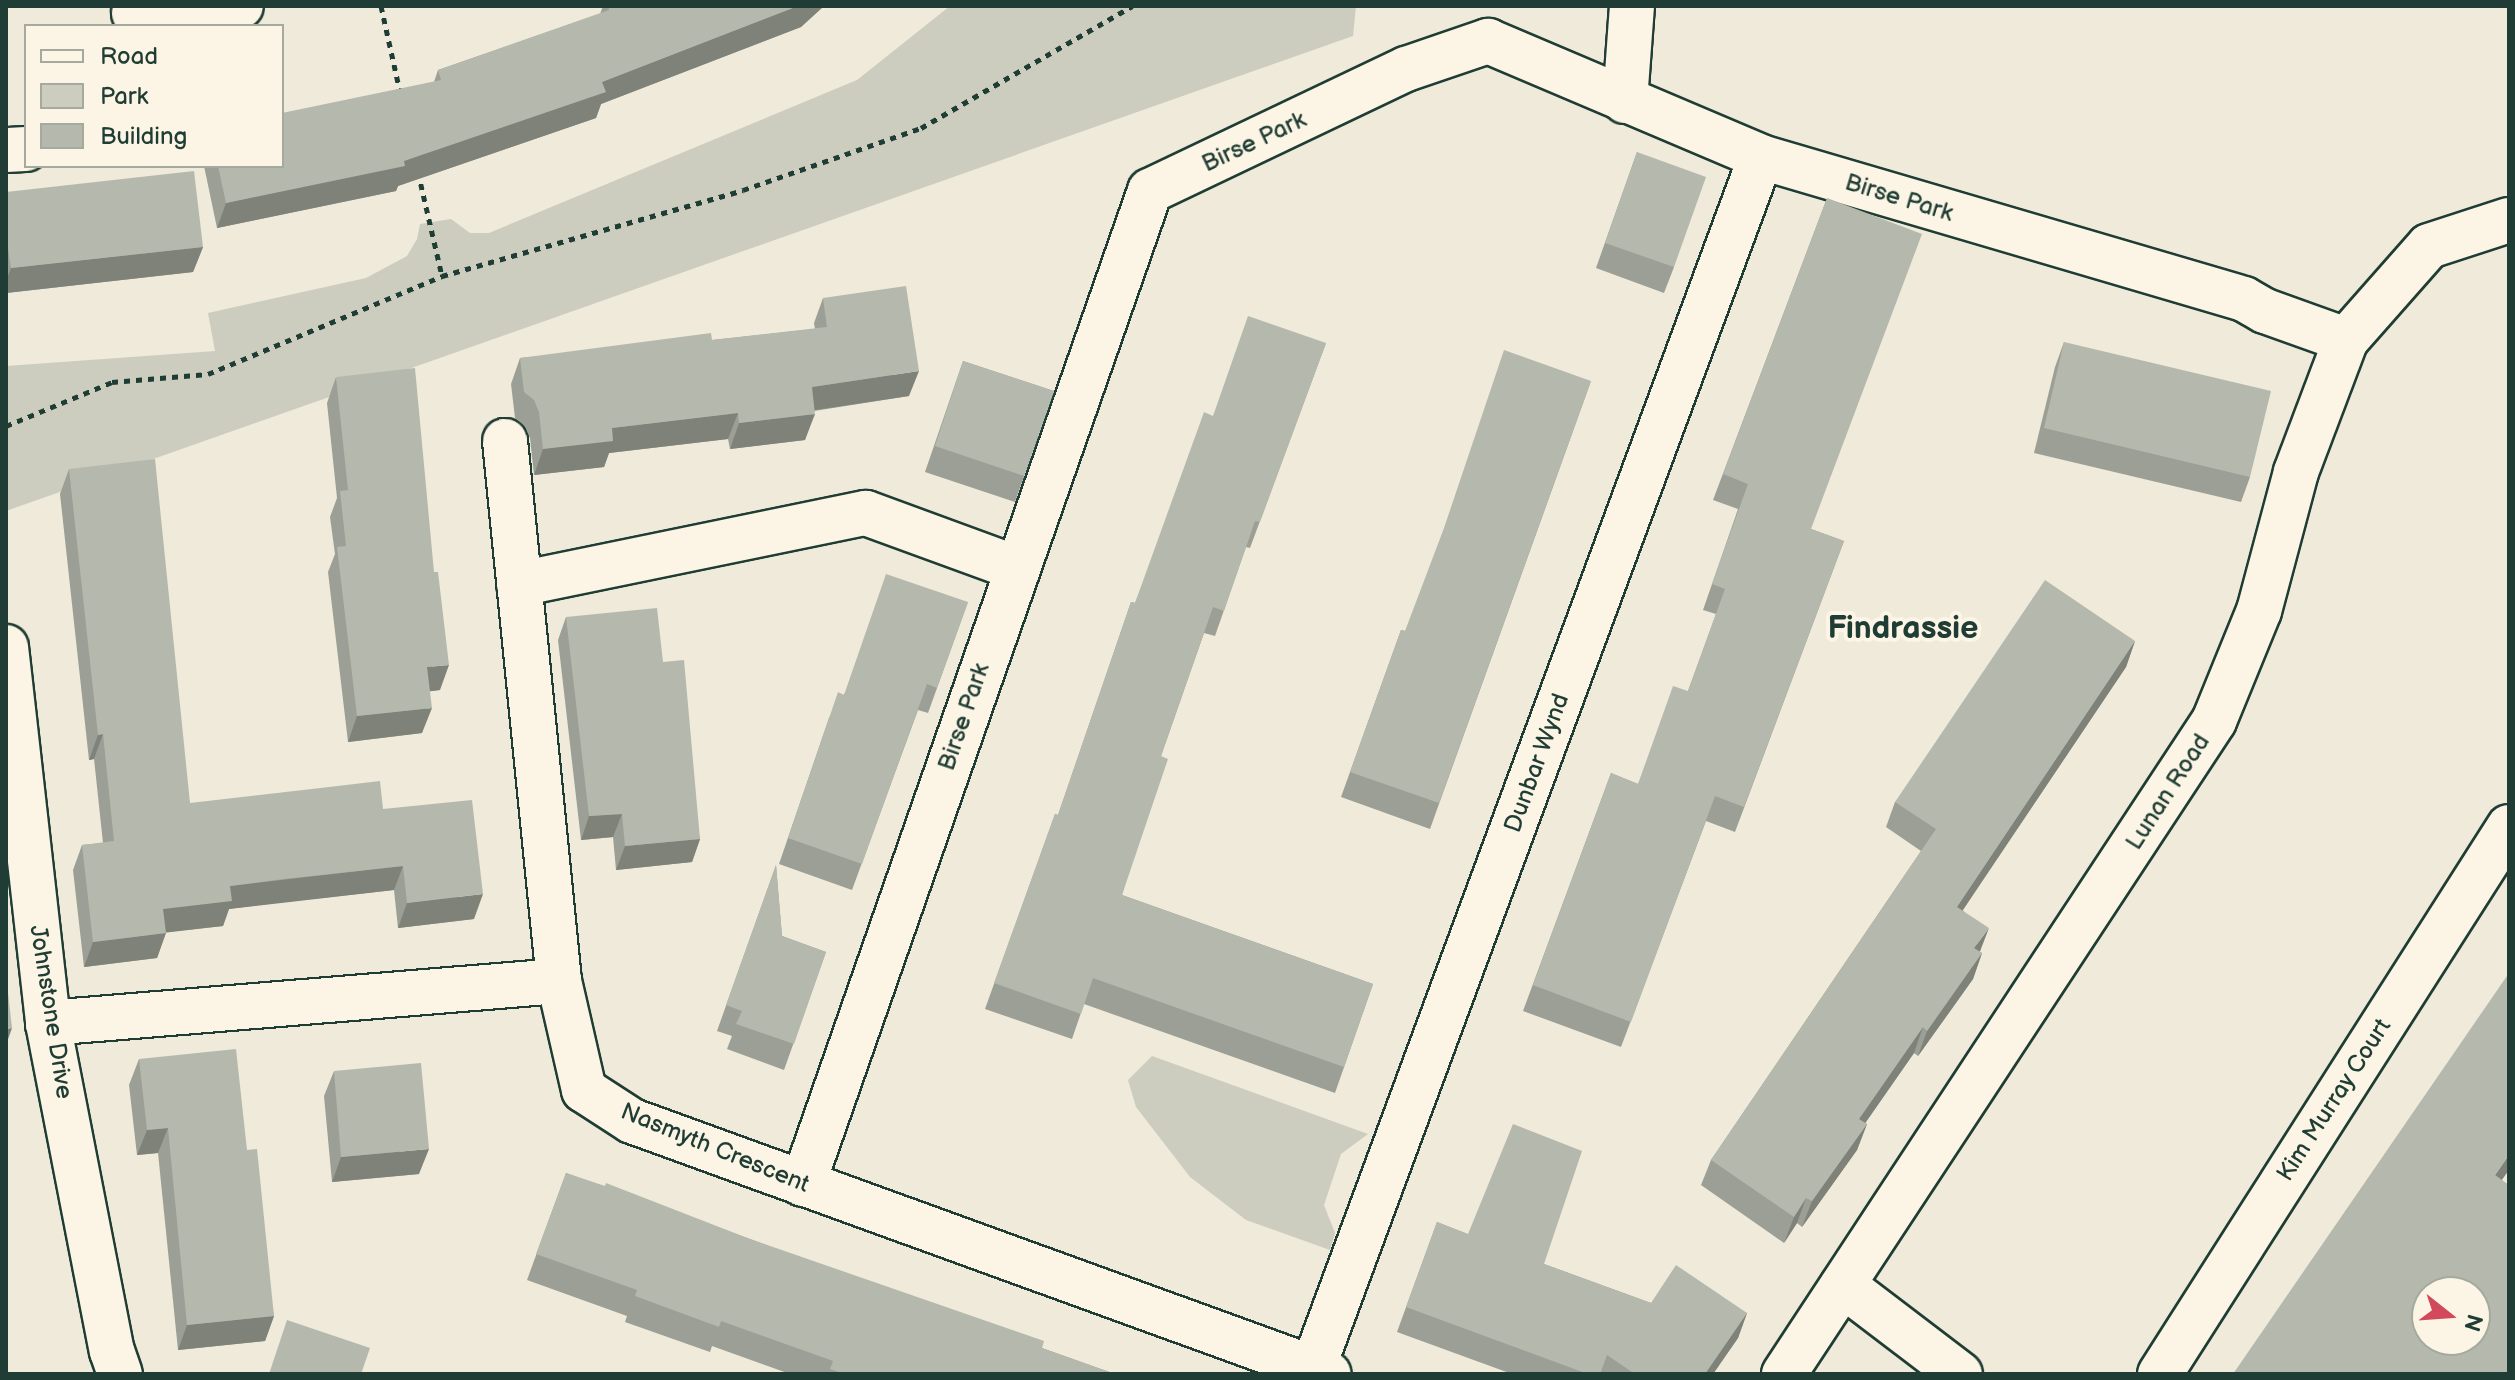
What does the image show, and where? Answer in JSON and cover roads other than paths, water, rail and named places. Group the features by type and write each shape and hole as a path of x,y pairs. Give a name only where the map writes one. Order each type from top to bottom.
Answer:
{"street":[{"path":"133,15 241,6"},
{"path":"1625,101 1632,6"},
{"name":"Birse Park","path":"803,1184 1150,191 1406,69 1488,41 1761,157 2244,299 2265,311 2346,340"},
{"name":"Dunbar Wynd","path":"1300,1368 1761,157"},
{"name":"Lunan Road","path":"1784,1374 2214,721 2259,611 2296,472 2346,340 2429,246 2509,220"},
{"name":"Nasmyth Crescent","path":"505,441 559,981 584,1090 632,1121 1300,1368"},
{"path":"519,584 866,513 1016,568"},
{"name":"Johnstone Drive","path":"6,647 48,1023 120,1374"},
{"name":"Kim Murray Court","path":"2160,1374 2509,827"},
{"path":"48,1023 559,981"},
{"path":"1843,1285 1960,1374"}],"district":[{"name":"Findrassie","path":"1903,629"}]}
